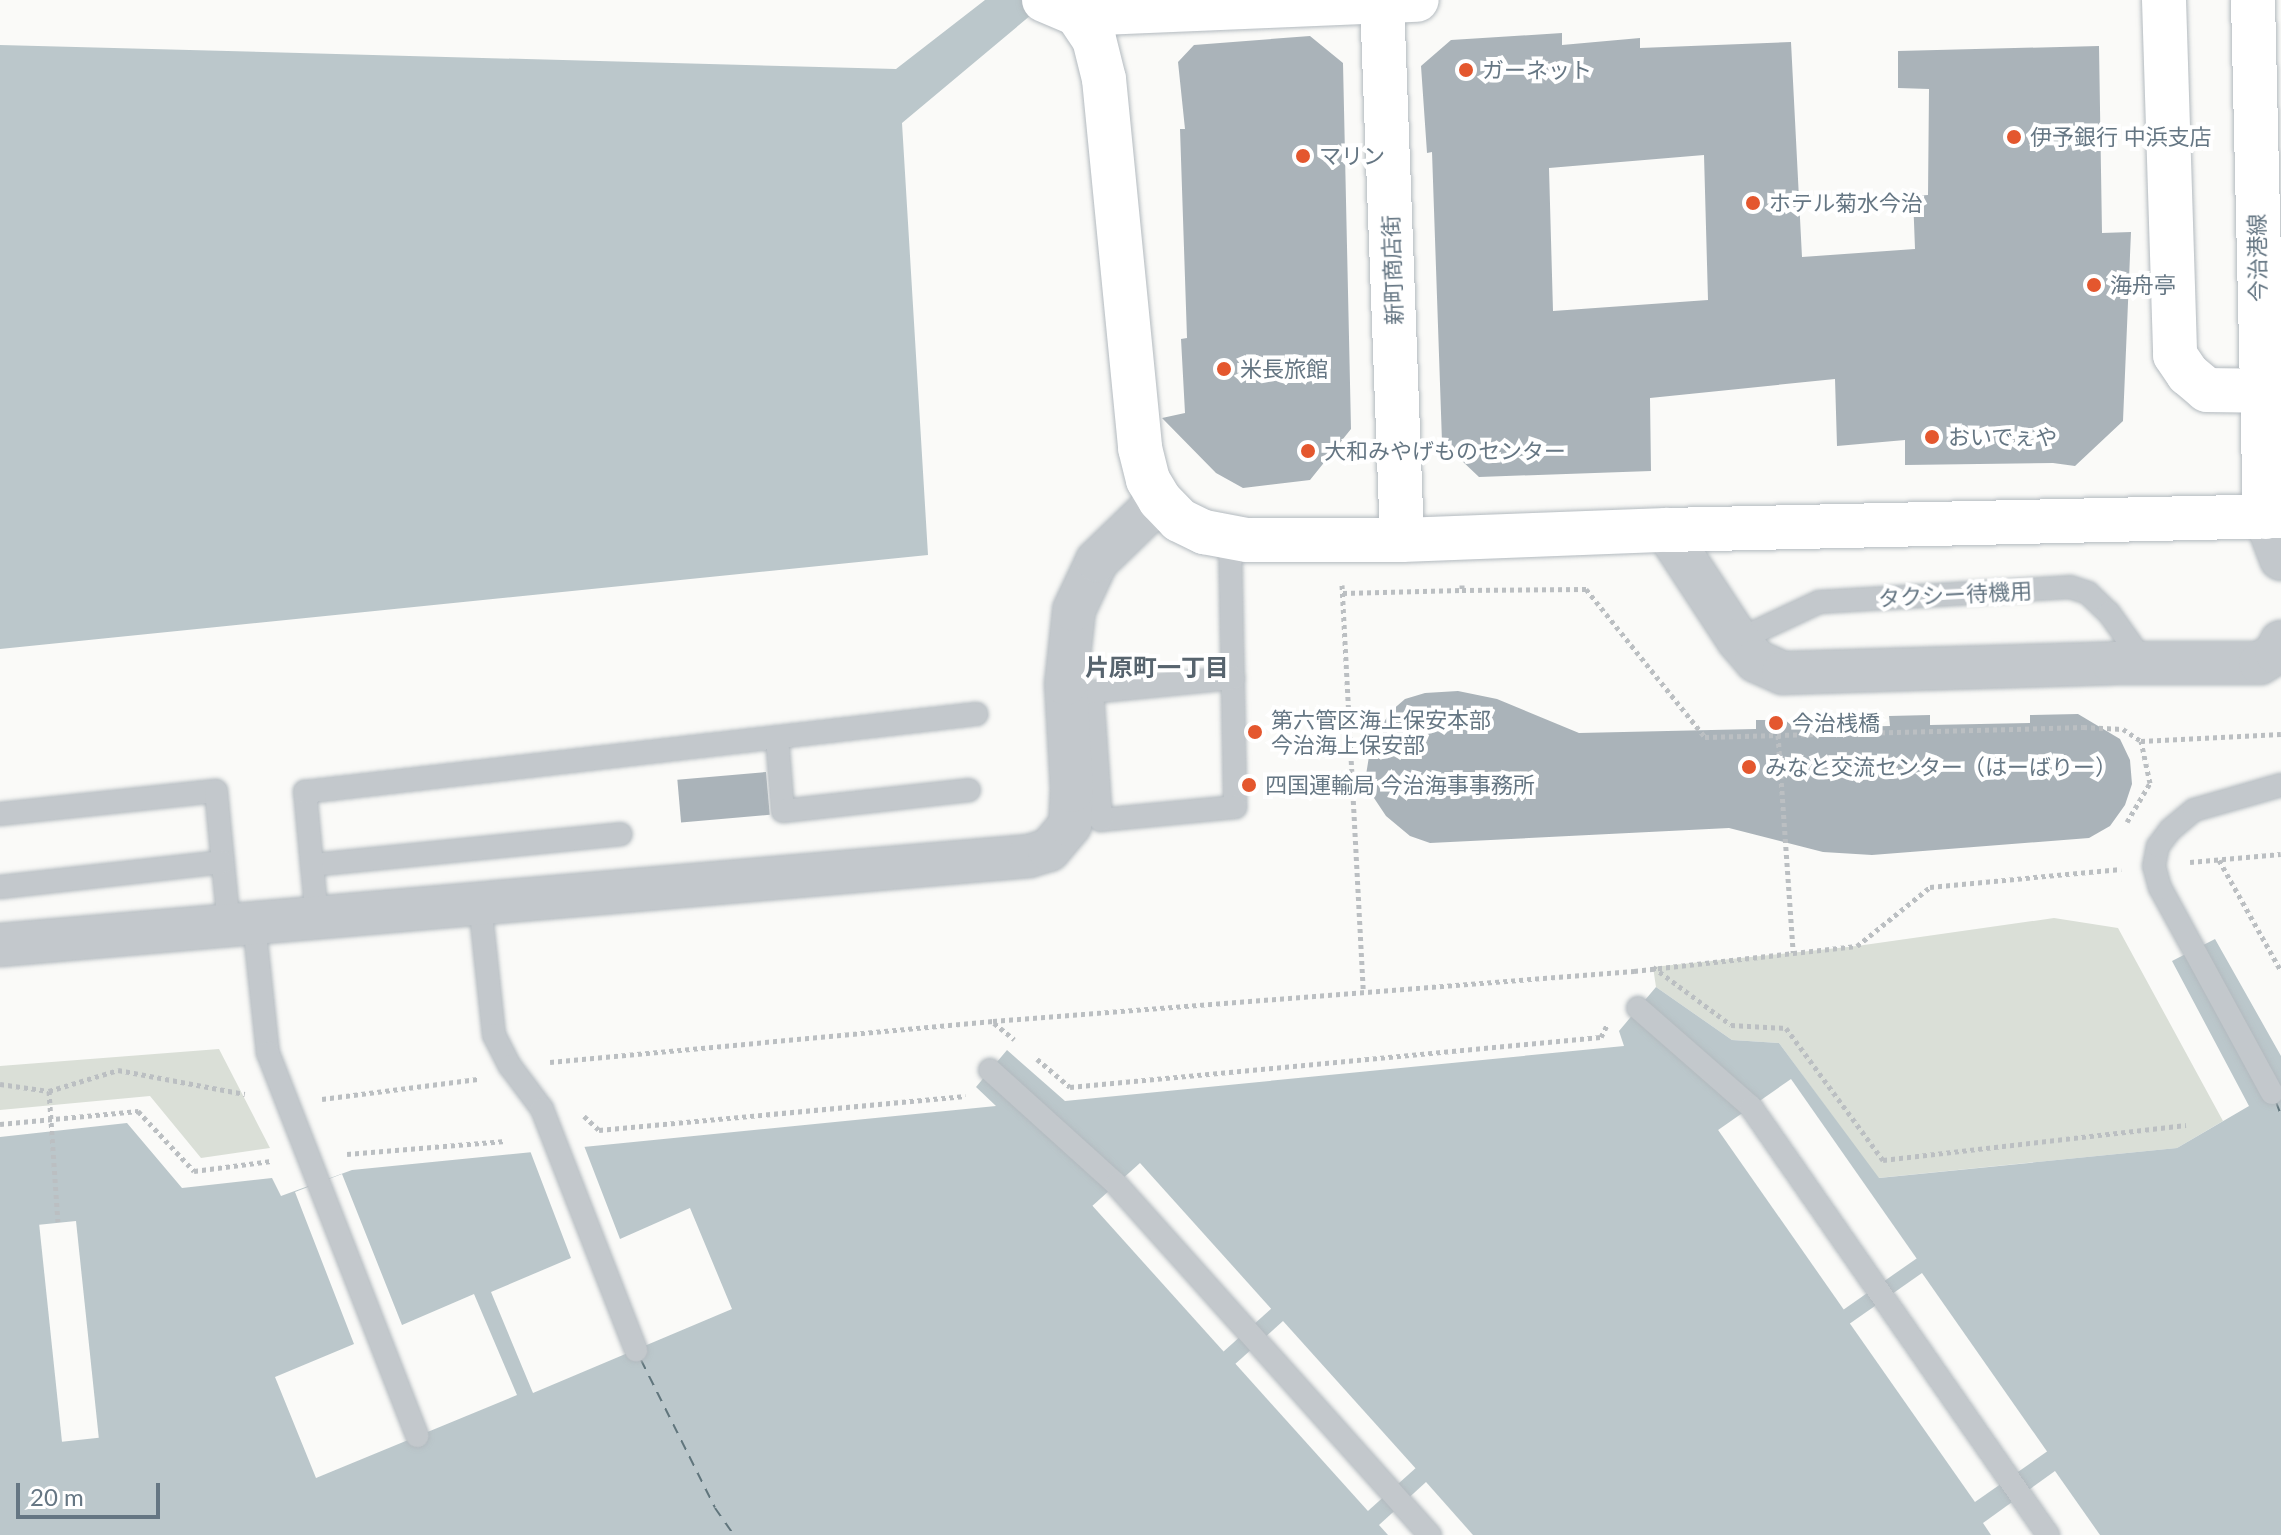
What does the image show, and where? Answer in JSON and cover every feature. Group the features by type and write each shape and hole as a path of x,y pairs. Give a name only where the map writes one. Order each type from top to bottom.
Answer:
{"street":[{"path":"1061,7 1394,0"},
{"name":"新町商店街","path":"1394,0 1402,540"},
{"path":"2164,0 2175,355 2207,390 2270,392"},
{"name":"今治港線","path":"2253,0 2273,516"},
{"path":"1061,7 1094,39 1104,79 1135,415 1148,480 1160,500 1179,520 1204,532 1230,537 1297,541 1402,540 1666,530 2273,516 2281,559"},
{"path":"0,945 1029,856 1049,850 1070,825 1072,791 1066,684 1074,610 1097,561 1160,500"},
{"path":"1666,530 1738,640 1756,661 1783,673 2260,663 2276,653 2281,642"}],"lane":[{"path":"1230,537 1233,678 1235,807 1101,820 1092,692 1233,678"},
{"name":"タクシー待機用","path":"1738,640 1819,602 2070,587 2088,593 2109,613 2145,664"},
{"path":"317,918 305,792 976,714"},
{"path":"777,737 783,811 969,790"},
{"path":"2272,1093 2192,950 2160,888 2154,866 2158,846 2170,830 2194,810 2281,785"},
{"path":"0,814 216,791 223,862 241,925 268,1053 417,1436"},
{"path":"312,865 620,834"},
{"path":"0,887 223,862"},
{"path":"480,904 494,1035 510,1066 542,1109 636,1350"},
{"path":"1638,1008 1751,1107 2048,1535"},
{"path":"990,1070 1116,1184 1430,1535"}],"path":[{"path":"1342,579 1363,992"},
{"path":"1343,593 1462,590"},
{"path":"1778,735 1793,952"},
{"path":"2120,835 2150,783 2141,741"},
{"path":"510,1066 993,1021 1634,971 1857,946 1930,887 2281,854"},
{"path":"2117,870 2118,858"},
{"path":"2219,860 2281,971"},
{"path":"1653,967 1731,1025 1786,1028 1883,1160 2186,1125"},
{"path":"1628,984 1634,971"},
{"path":"1027,1050 1070,1087 1601,1037 1614,1011"},
{"path":"993,1021 1016,1041"},
{"path":"49,1091 58,1222"},
{"path":"577,1110 599,1130 965,1096"},
{"path":"0,1124 138,1111 194,1171 276,1161"},
{"path":"339,1155 505,1141"}],"shaded area":[{"path":"985,0 1049,0 902,123 928,555 0,649 0,45 896,69"},
{"path":"2054,918 2118,928 2223,1121 2177,1148 1878,1178 1779,1043 1732,1040 1656,987 1653,967 1857,946"},
{"path":"2215,939 2281,1056 2281,1535 0,1535 0,1137 127,1123 182,1188 272,1178 281,1196 352,1170 996,1106 976,1087 1007,1050 1065,1101 1624,1046 1619,1031 1656,987 1732,1040 1779,1043 1879,1178 2177,1148 2249,1106 2172,961"},
{"path":"219,1049 270,1148 201,1158 150,1096 0,1110 0,1066"}],"pier":[{"path":"1791,1079 1917,1258 1844,1309 1718,1130"},
{"path":"583,1143 620,1239 690,1208 732,1309 533,1393 491,1292 571,1258 529,1148"},
{"path":"1140,1163 1271,1309 1224,1351 1092,1206"},
{"path":"342,1174 402,1325 474,1294 517,1395 316,1478 275,1377 354,1344 295,1192"},
{"path":"76,1221 99,1438 62,1442 39,1225"},
{"path":"1922,1273 2047,1452 1975,1502 1850,1323"},
{"path":"1283,1321 1415,1468 1368,1511 1235,1364"},
{"path":"2055,1471 2100,1535 1991,1535 1983,1523"},
{"path":"1426,1482 1473,1535 1388,1535 1379,1525"}],"building":[{"path":"1562,33 1562,45 1640,38 1640,48 1791,42 1802,257 1915,249 1913,196 1928,195 1929,89 1898,88 1898,51 2099,46 2102,233 2131,232 2123,421 2075,466 2053,463 1905,465 1905,440 1837,446 1835,379 1650,398 1651,471 1479,477 1442,442 1432,152 1427,153 1421,66 1451,40","holes":["1704,155 1708,300 1553,311 1549,168"]},
{"path":"1310,36 1343,63 1351,429 1310,480 1243,488 1216,473 1162,418 1185,413 1181,339 1187,338 1180,129 1185,129 1178,62 1194,45"},
{"name":"みなと交流センター（はーばりー）","path":"1458,691 1497,699 1579,733 1756,729 1756,720 1796,720 1797,728 1890,726 1889,716 1930,715 1930,725 2030,723 2030,715 2078,714 2120,739 2130,760 2132,784 2125,805 2110,826 2089,838 1872,855 1823,852 1729,828 1430,843 1410,836 1386,816 1374,798 1366,775 1371,744 1390,712 1405,699 1425,693"},
{"path":"766,772 770,815 681,823 677,780"}],"ferry route":[{"path":"2276,1102 2281,1115"},
{"path":"641,1360 715,1508 734,1535"}],"place":[{"name":"ガーネット","path":"1466,70"},
{"name":"伊予銀行 中浜支店","path":"2014,137"},
{"name":"マリン","path":"1303,156"},
{"name":"ホテル菊水今治","path":"1753,203"},
{"name":"海舟亭","path":"2094,285"},
{"name":"米長旅館","path":"1224,369"},
{"name":"おいでぇや","path":"1932,437"},
{"name":"大和みやげものセンター","path":"1308,451"},
{"name":"今治桟橋","path":"1776,723"},
{"name":"第六管区海上保安本部 今治海上保安部","path":"1255,732"},
{"name":"みなと交流センター（はーばりー）","path":"1749,767"},
{"name":"四国運輸局 今治海事事務所","path":"1249,785"}],"district":[{"name":"片原町一丁目","path":"1157,667"}]}
